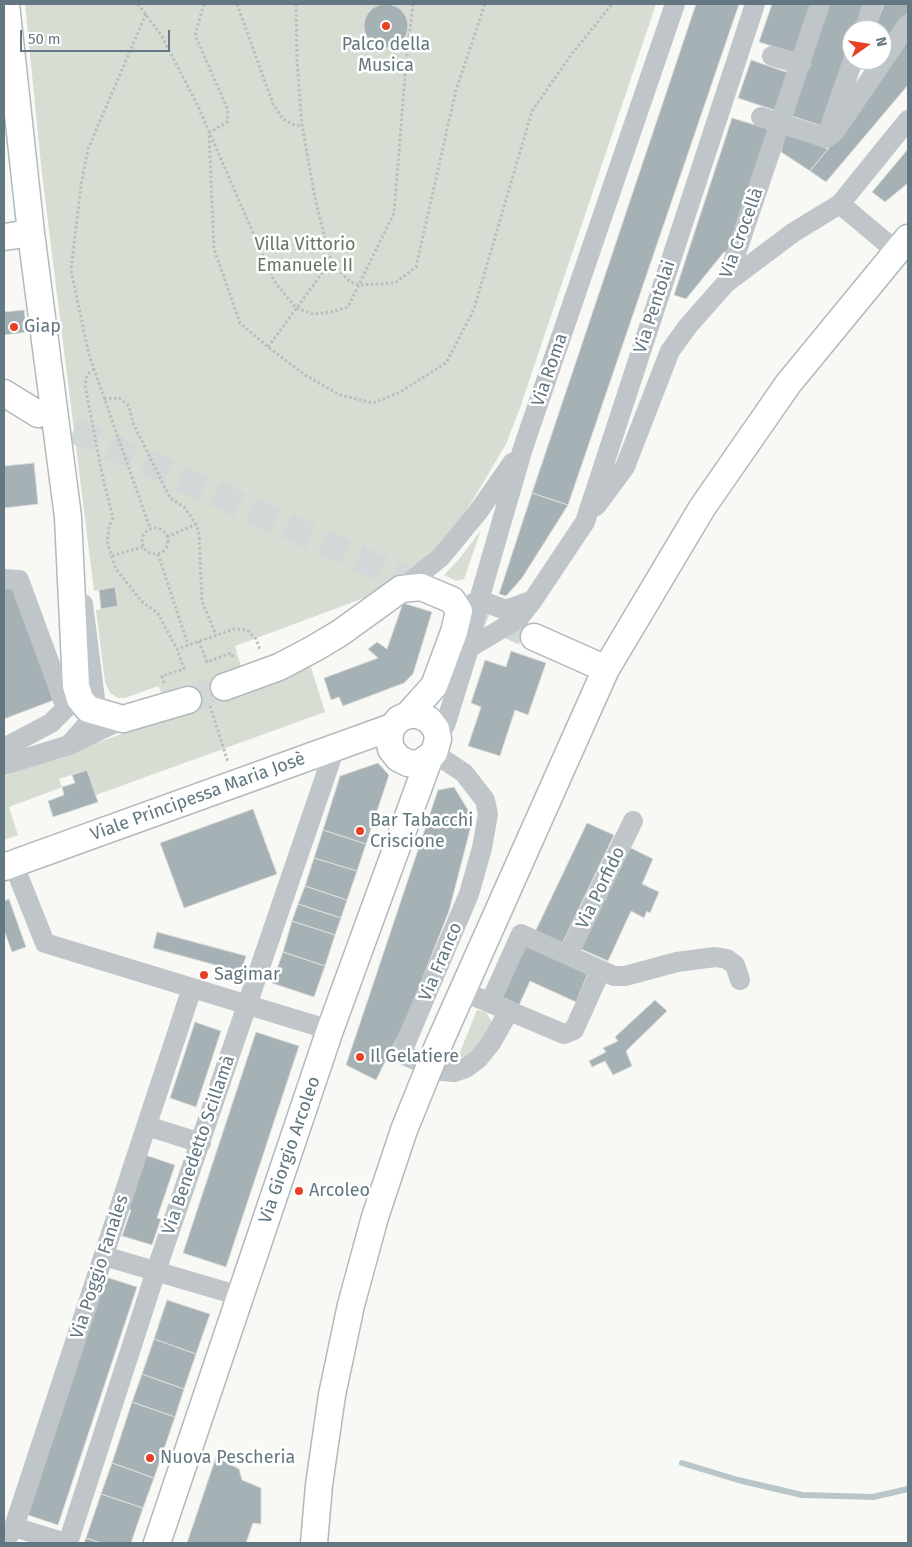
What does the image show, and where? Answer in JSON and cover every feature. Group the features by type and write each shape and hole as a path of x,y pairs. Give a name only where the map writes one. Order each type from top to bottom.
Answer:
{"main road":[{"path":"6,4 31,233 68,517 71,697 80,699 88,709 123,719 207,697 268,671 340,633 401,589 421,587 469,605 454,632 434,686 400,721 389,738 391,749 398,758 408,764 419,764 434,750 436,729 429,720 419,715 400,721"},
{"path":"4,237 31,233"},
{"path":"314,1543 319,1485 332,1394 351,1305 375,1217 401,1139 438,1046 606,669 702,508 778,400 896,252"},
{"path":"4,393 38,414 4,409"},
{"path":"534,637 606,669"},
{"name":"Viale Principessa Maria Josè","path":"9,865 335,748 400,721"},
{"name":"Via Giorgio Arcoleo","path":"157,1543 330,1030 434,750"}],"street":[{"name":"Via Roma","path":"434,750 446,722 469,648 469,605 675,4"},
{"name":"Via Pentolai","path":"469,648 518,619 533,600 585,522 755,4"},
{"name":"Via Crocellà","path":"585,522 625,467 670,351 699,312 726,283 782,124 820,4"},
{"path":"867,20 873,4"},
{"path":"826,138 835,131 908,24"},
{"path":"772,56 801,64"},
{"path":"826,138 850,70"},
{"path":"761,118 826,138"},
{"path":"726,283 794,232 840,204 908,120"},
{"path":"840,204 896,252"},
{"path":"401,589 441,557 478,512 523,448"},
{"path":"68,517 79,575 96,699 94,711 85,727 68,745"},
{"path":"4,579 19,580 71,697 52,723 4,748"},
{"path":"469,605 506,610 533,600"},
{"path":"4,765 68,745 123,719"},
{"name":"Via Benedetto Scillamà","path":"67,1543 246,1005 335,748"},
{"name":"Via Franco","path":"434,750 464,773 485,800 488,814 482,848 469,894 401,1054 442,1071 454,1072 466,1068 478,1059 491,1042 509,1011"},
{"name":"Via Porfido","path":"568,955 633,821"},
{"path":"9,865 45,943 330,1030"},
{"path":"490,1003 521,934 614,976 625,976 677,962 715,957 727,959 735,965 740,980"},
{"path":"462,991 564,1034 574,1030 600,970"},
{"name":"Via Poggio Fanales","path":"9,1535 56,1400 192,988"},
{"path":"147,1126 201,1143"},
{"path":"104,1256 240,1296"},
{"path":"9,1535 67,1543"}],"path":[{"path":"138,4 165,44 209,133 274,281 296,308 313,314 340,310 348,306 394,213 413,4"},
{"path":"204,4 195,35 228,110 227,122 209,133"},
{"path":"237,4 273,104 283,119 296,126 302,126"},
{"path":"296,4 297,61 302,126 316,203 331,260 350,282 360,285 395,283 416,267 456,90 485,4"},
{"path":"209,133 214,249 240,323 305,375 340,395 373,403 400,392 446,362 474,309 532,111 571,55 612,4"},
{"path":"146,14 88,149 81,185 70,270 94,369 150,528"},
{"path":"268,347 331,260"},
{"path":"94,369 88,375 85,385 102,474 113,518 109,527 107,542 116,569 143,603 157,612 177,649 184,669 162,676 166,687"},
{"path":"104,399 119,398 129,406 133,423 170,498 184,507 196,524 199,534 202,601 216,635"},
{"path":"167,537 196,524"},
{"path":"150,528 162,530 167,537 165,549 158,554 150,553 143,547 143,534 150,528"},
{"path":"112,556 143,547"},
{"path":"158,554 188,645"},
{"path":"177,649 234,628 247,630 256,639 268,671"},
{"path":"199,641 207,662 232,653 235,664"},
{"path":"207,697 234,784"}],"green space":[{"name":"Villa Vittorio Emanuele II","path":"25,4 656,4 520,408 506,444 460,522 432,553 396,581 372,595 235,646 241,667 220,674 227,695 309,661 325,712 96,795 87,770 59,779 62,787 9,807 18,835 4,840 4,776 191,709 183,686 162,694 158,686 125,698 118,698 110,693 105,682 96,610 118,606 115,587 94,591 42,174"},
{"path":"481,530 464,579 456,581 444,575 460,558"},
{"path":"477,1010 486,1012 493,1024 482,1045 465,1058 458,1057"}],"building":[{"name":"Palco della Musica","path":"386,4 398,8 404,14 408,26 404,38 398,44 386,48 374,44 368,38 364,26 368,14 374,8"},
{"path":"696,4 739,4 568,505 532,493"},
{"path":"772,4 813,4 797,54 759,42"},
{"path":"828,4 866,4 860,20 842,20 842,70 844,70 825,127 792,116"},
{"path":"884,4 908,4 908,12 892,35 892,20 878,20"},
{"path":"908,33 908,85 826,182 810,171 828,149 882,70 892,70 892,56"},
{"path":"751,60 792,74 780,112 738,98"},
{"path":"732,118 772,130 728,252 724,252 686,299 674,295"},
{"path":"785,131 828,149 810,171 781,152"},
{"path":"908,149 908,183 885,202 872,192"},
{"path":"24,310 27,332 4,335 4,312"},
{"path":"34,463 38,504 4,508 4,466"},
{"path":"532,493 568,505 522,578 506,596 499,594"},
{"path":"12,586 54,700 4,719 4,589"},
{"path":"115,587 118,606 101,609 99,590"},
{"path":"403,603 432,612 413,674 404,683 343,706 339,697 331,700 324,678 378,658 368,649 377,642 387,649"},
{"path":"511,651 546,663 528,715 515,710 500,756 468,746 481,707 471,703 485,660 506,667"},
{"path":"378,763 389,775 366,844 323,830 340,776"},
{"path":"87,770 98,802 53,817 48,801 64,795 62,787 75,783 72,775"},
{"path":"454,787 473,818 449,911 407,1018 376,1080 346,1065 438,790"},
{"path":"253,809 277,874 184,908 160,843"},
{"path":"587,823 614,835 562,944 535,932"},
{"path":"323,830 366,844 357,871 314,858"},
{"path":"627,846 653,859 642,884 659,892 650,913 647,911 644,918 631,911 608,961 581,949"},
{"path":"314,858 357,871 347,900 305,886"},
{"path":"305,886 347,900 341,918 298,904"},
{"path":"9,899 26,947 12,952 4,930 4,901"},
{"path":"298,904 341,918 335,935 292,921"},
{"path":"292,921 335,935 325,966 283,952"},
{"path":"157,932 246,956 241,972 153,948"},
{"path":"523,942 589,971 576,1002 530,981 519,1005 500,996"},
{"path":"283,952 325,966 314,997 272,983"},
{"path":"655,1000 667,1011 626,1051 632,1066 613,1075 605,1061 592,1067 589,1061 606,1052 603,1048 618,1041 615,1037"},
{"path":"195,1022 221,1031 196,1107 170,1098"},
{"path":"256,1032 299,1046 226,1267 183,1253"},
{"path":"142,1154 175,1165 157,1218 161,1219 152,1245 122,1236 131,1210 124,1208"},
{"path":"106,1277 137,1287 58,1525 28,1515"},
{"path":"167,1300 210,1314 196,1354 154,1339"},
{"path":"154,1339 196,1354 184,1389 142,1374"},
{"path":"142,1374 184,1389 175,1417 132,1402"},
{"path":"132,1402 175,1417 154,1478 112,1463"},
{"path":"216,1457 239,1469 242,1480 261,1488 261,1524 253,1523 246,1543 187,1543"},
{"path":"112,1463 154,1478 143,1508 101,1494"},
{"path":"101,1494 143,1508 131,1543 101,1543 86,1538"},
{"path":"86,1538 101,1543 84,1543"}],"waterway":[{"path":"682,1463 738,1480 802,1495 873,1497 908,1489"}],"tunnel":[{"path":"38,414 534,637"},
{"path":"188,700 224,687"}],"place":[{"name":"Palco della Musica","path":"386,26"},
{"name":"Giap","path":"14,327"},
{"name":"Bar Tabacchi Criscione","path":"360,831"},
{"name":"Sagimar","path":"204,975"},
{"name":"Il Gelatiere","path":"360,1057"},
{"name":"Arcoleo","path":"299,1191"},
{"name":"Nuova Pescheria","path":"150,1458"}]}
